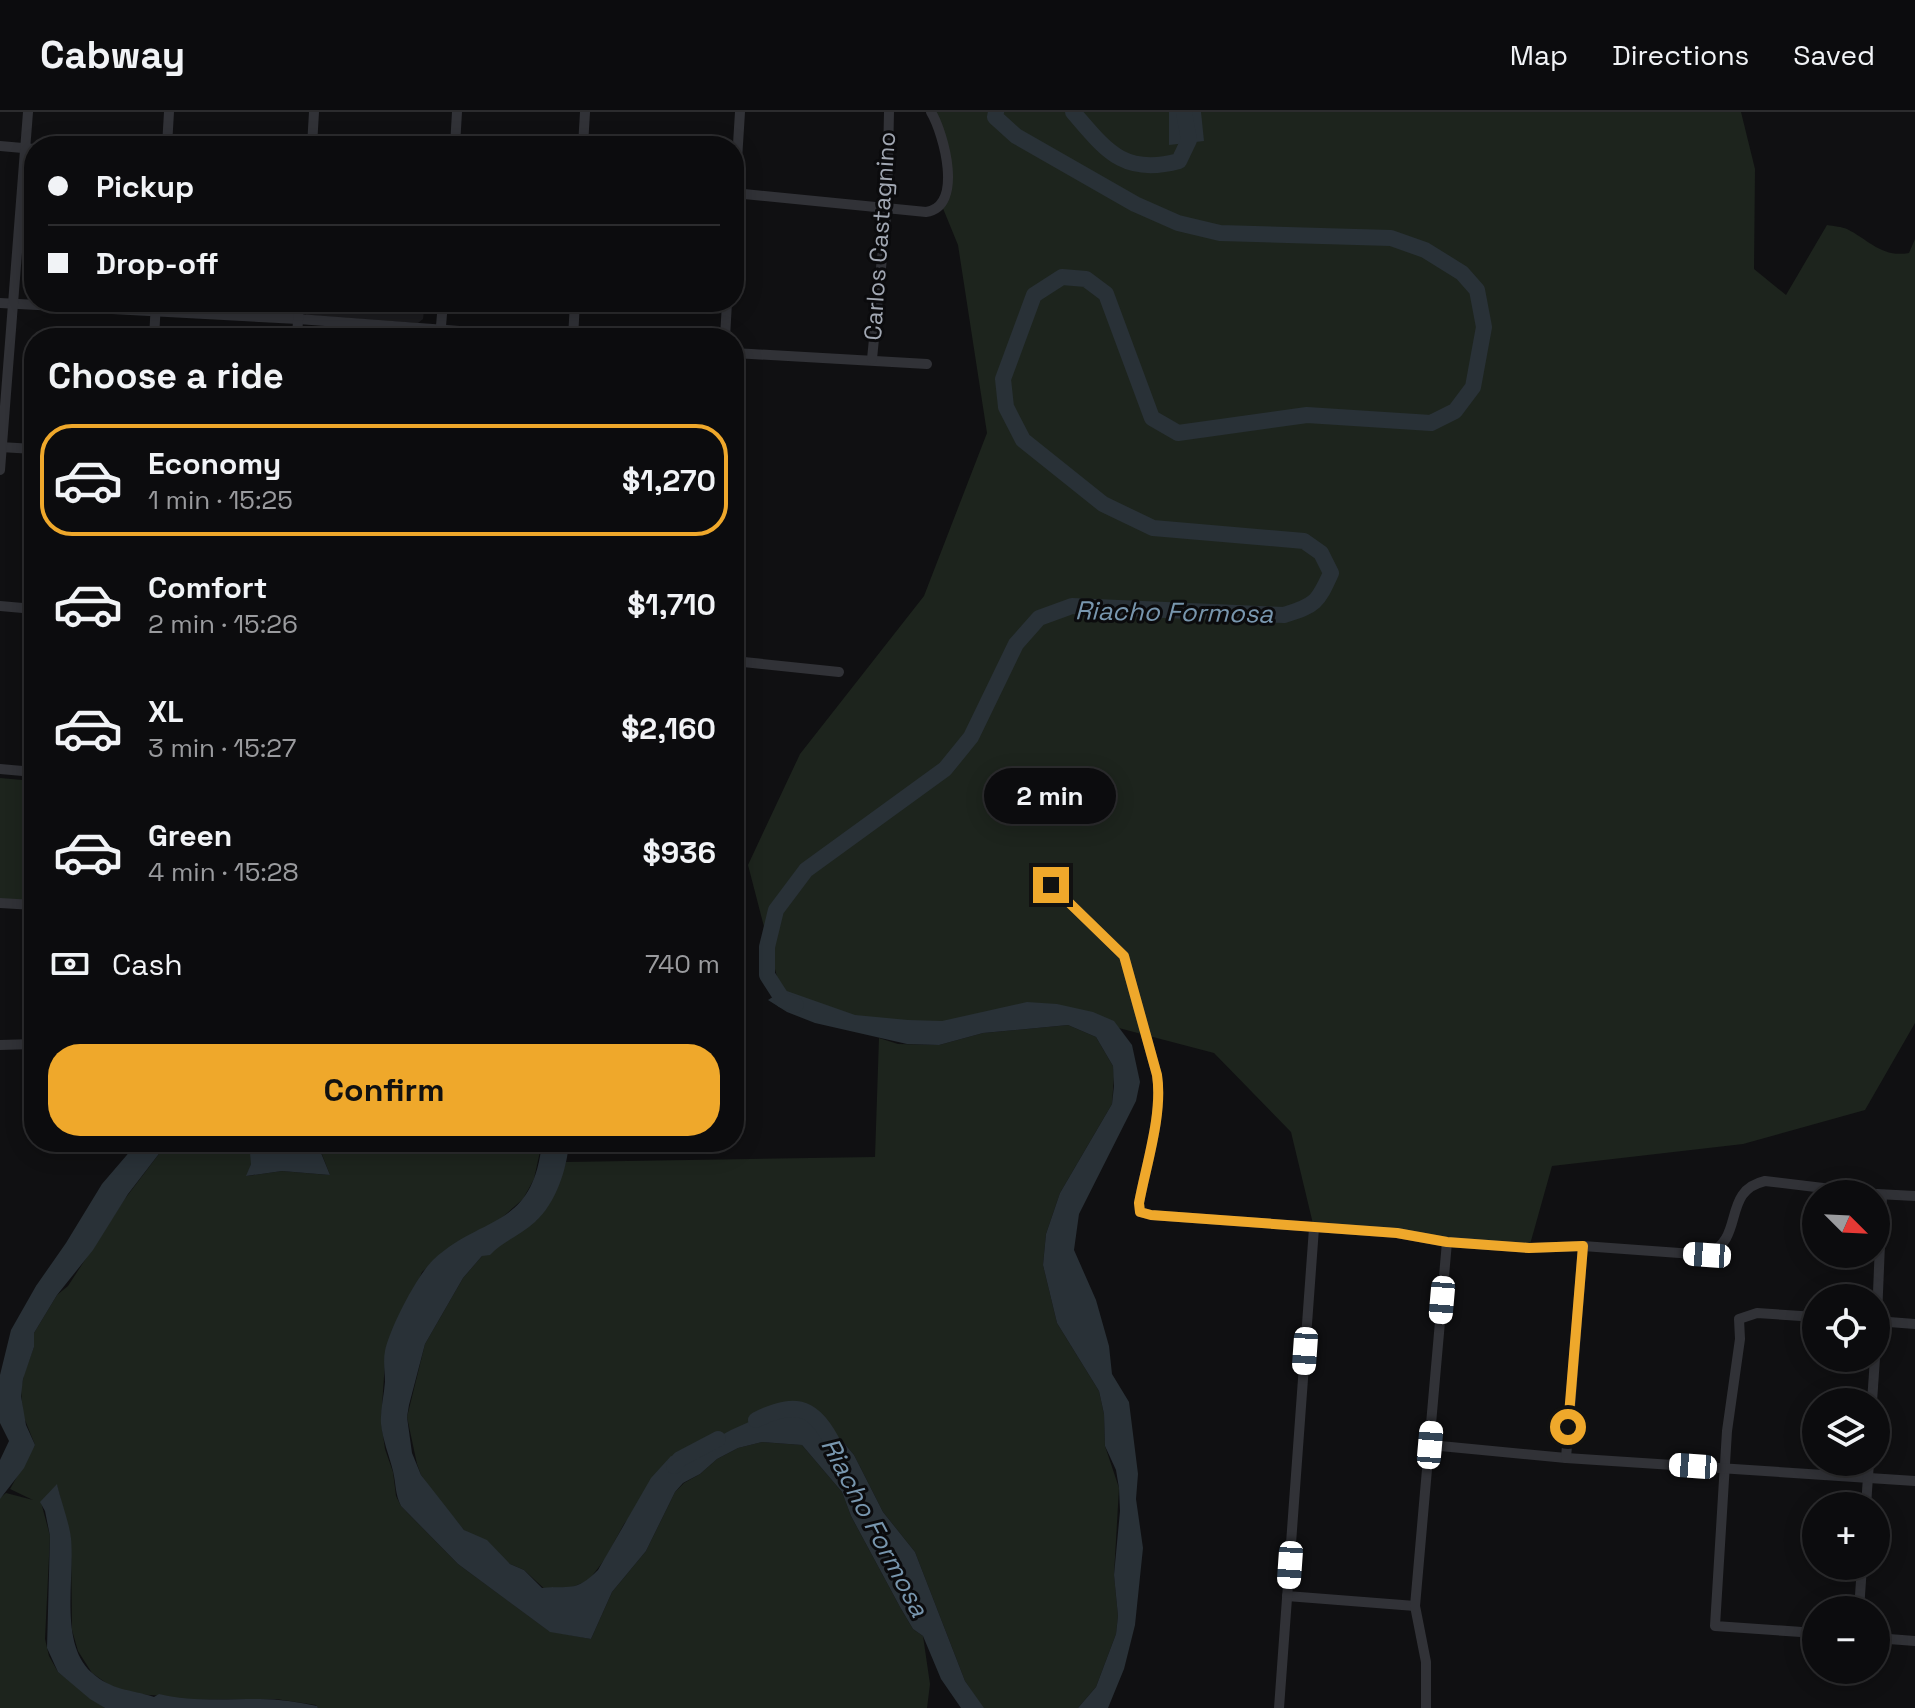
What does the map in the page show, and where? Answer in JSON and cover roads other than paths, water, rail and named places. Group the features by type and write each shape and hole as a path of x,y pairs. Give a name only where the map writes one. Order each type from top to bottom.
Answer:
{"street":[{"path":"28,112 29,136"},
{"path":"168,136 169,112"},
{"path":"313,136 314,112"},
{"path":"456,136 457,112"},
{"path":"584,136 585,112"},
{"path":"738,136 740,112"},
{"name":"Carlos Castagnino","path":"872,359 887,207 889,112"},
{"path":"744,194 926,212 936,210 942,206 948,173 944,140 931,112"},
{"path":"0,146 24,148"},
{"path":"0,470 24,206"},
{"path":"0,303 24,304"},
{"path":"222,312 383,328"},
{"path":"298,312 298,328"},
{"path":"744,353 927,364"},
{"path":"1,448 24,449"},
{"path":"0,606 24,608"},
{"path":"744,662 839,672"},
{"path":"0,769 24,771"},
{"path":"1051,885 1124,956 1153,1060 1159,1089 1140,1212 1397,1233 1447,1242 1529,1248 1583,1246 1707,1255 1725,1242 1744,1190 1765,1181 1802,1185"},
{"path":"0,903 24,904"},
{"path":"0,1045 24,1044"},
{"path":"1890,1195 1915,1196"},
{"path":"1279,1708 1314,1228"},
{"path":"1426,1708 1426,1662 1415,1606 1447,1242"},
{"path":"1566,1458 1583,1246"},
{"path":"1802,1316 1757,1313 1739,1319 1740,1339 1731,1394 1715,1626 1802,1632"},
{"path":"1890,1322 1915,1324"},
{"path":"1430,1445 1566,1458 1915,1481"},
{"path":"1867,1492 1868,1478"},
{"path":"1287,1596 1415,1606"},
{"path":"1890,1639 1915,1641"}],"water":[{"path":"1169,112 1201,112 1204,141 1169,145"},
{"path":"784,990 855,1015 908,1020 942,1021 1027,1002 1057,1004 1093,1012 1114,1021 1132,1045 1140,1082 1136,1101 1079,1214 1074,1250 1096,1300 1109,1346 1112,1374 1129,1402 1138,1474 1136,1499 1143,1548 1135,1625 1124,1669 1108,1708 1078,1708 1096,1687 1116,1634 1118,1616 1114,1575 1119,1488 1116,1470 1105,1446 1104,1414 1099,1391 1057,1323 1043,1265 1046,1234 1060,1193 1112,1104 1113,1066 1096,1037 1068,1025 983,1033 939,1045 907,1044 815,1023 787,1012 768,1000"},
{"path":"129,1152 160,1152 128,1194 93,1250 57,1295 34,1333 34,1347 23,1379 21,1396 26,1425 35,1445 24,1468 0,1499 0,1460 9,1441 0,1423 0,1375 11,1330 102,1184"},
{"path":"321,1152 330,1175 282,1171 246,1176 251,1164 250,1153"},
{"path":"540,1152 568,1152 563,1174 542,1214 530,1227 490,1255 482,1256 463,1278 425,1344 409,1405 407,1417 412,1453 421,1475 464,1530 487,1540 510,1564 524,1570 542,1588 578,1585 598,1570 651,1478 671,1456 680,1458 778,1409 817,1420 831,1438 844,1443 854,1455 883,1512 915,1552 965,1681 984,1708 961,1708 941,1679 923,1636 913,1629 900,1607 851,1516 842,1492 802,1445 762,1442 738,1448 683,1483 675,1492 646,1551 612,1592 591,1639 550,1632 458,1564 401,1506 381,1424 384,1355 392,1329 404,1303 433,1260 451,1245 516,1206 528,1191"},
{"path":"57,1484 71,1538 70,1609 75,1644 81,1660 91,1672 114,1686 154,1697 159,1694 196,1699 274,1700 318,1708 105,1708 58,1672 47,1648 50,1536 40,1502"}],"waterway":[{"name":"Riacho Formosa","path":"796,1005 783,1000 767,975 767,947 776,910 806,870 945,769 971,737 1016,644 1039,618 1072,606 1284,615 1314,602 1331,573 1321,553 1304,541 1153,528 1103,504 1023,440 1006,407 1003,379 1034,295 1062,277 1086,279 1106,294 1152,418 1178,433 1307,415 1431,423 1455,411 1473,387 1484,327 1477,290 1462,273 1425,250 1391,238 1220,233 1178,223 1135,204 1016,136 995,117 996,112"},
{"name":"Riacho Formosa","path":"1073,112 1106,148 1130,162 1143,165 1179,161 1189,140 1184,112"},
{"name":"Riacho Formosa","path":"756,1420 786,1409 807,1412 824,1428 839,1455"},
{"name":"Riacho Formosa","path":"674,1466 680,1459 718,1439"}]}
